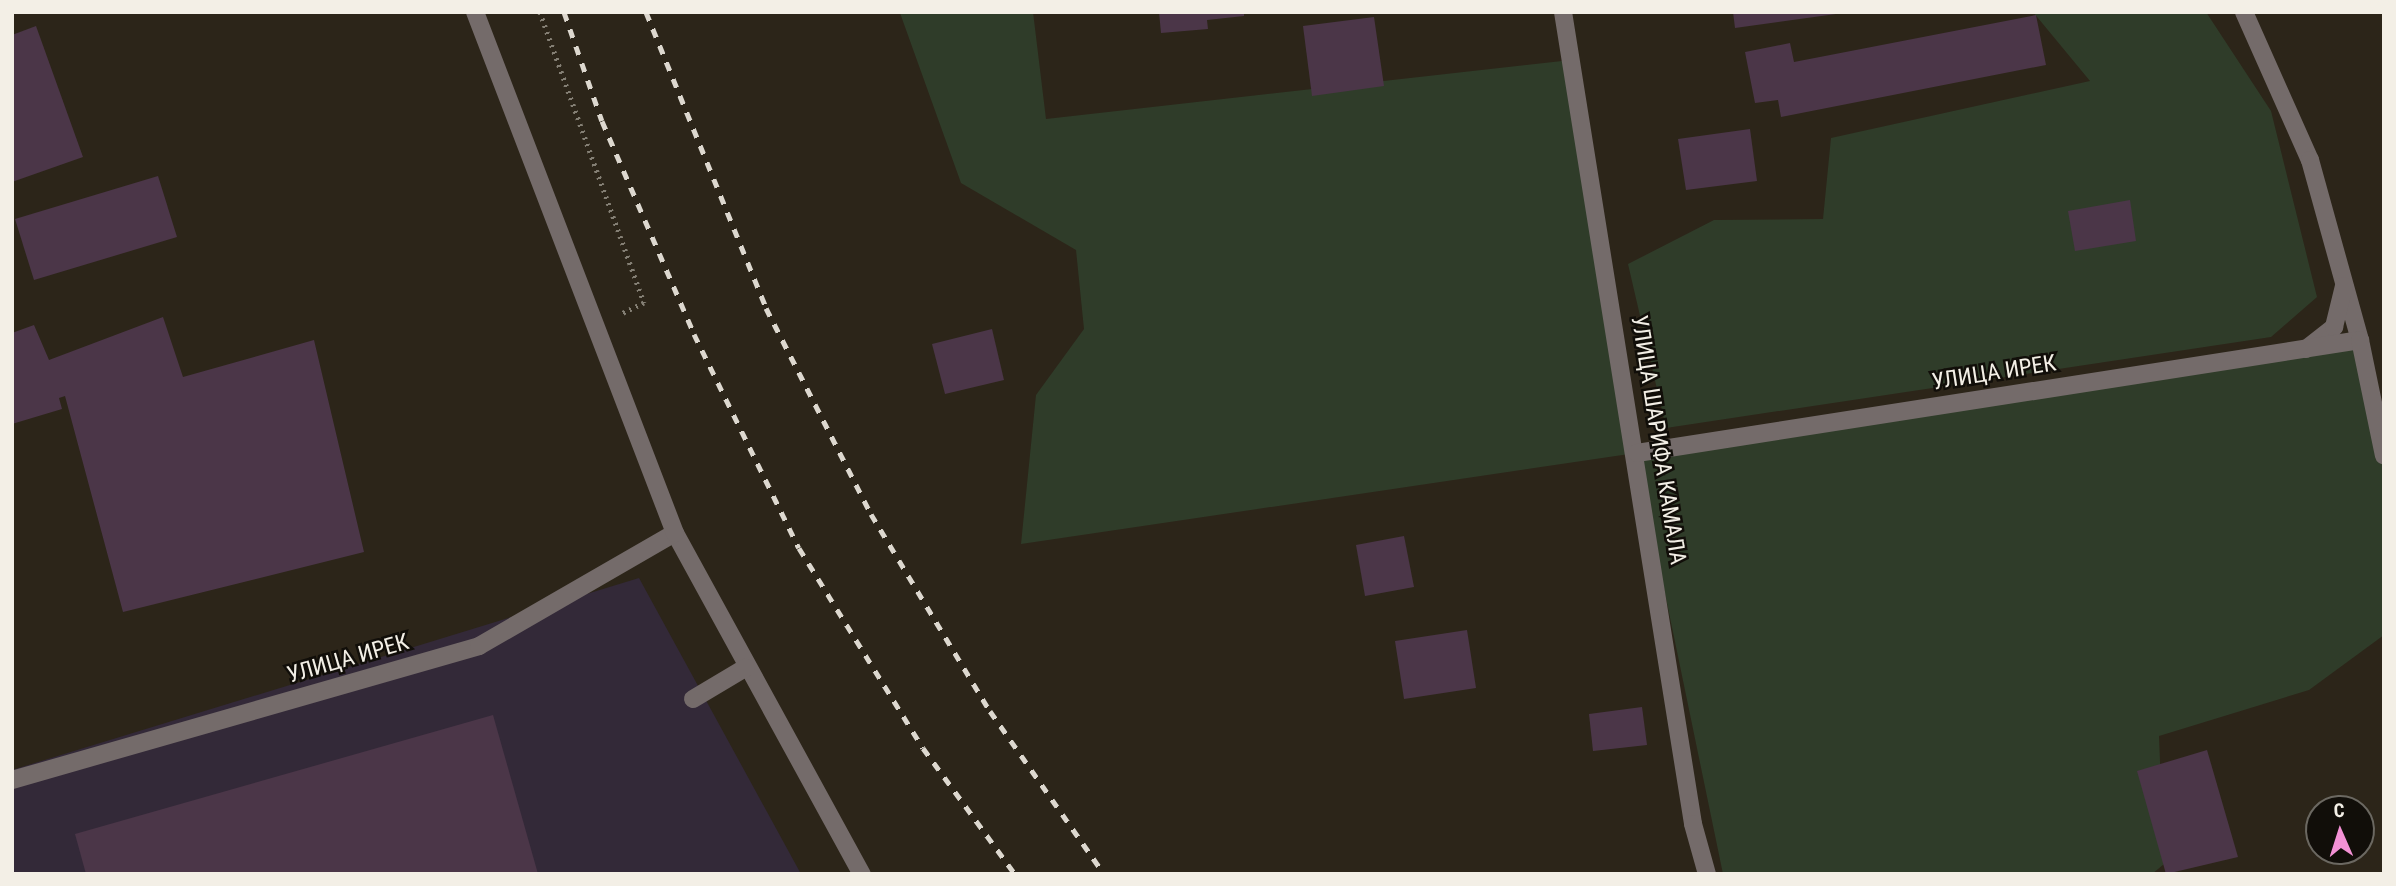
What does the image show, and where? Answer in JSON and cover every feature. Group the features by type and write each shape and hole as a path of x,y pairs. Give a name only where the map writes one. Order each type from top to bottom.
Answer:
{"street":[{"path":"475,12 675,533 745,668 862,874"},
{"name":"УЛИЦА ШАРИФА КАМАЛА","path":"1563,12 1637,453 1693,824 1707,874"},
{"path":"2244,12 2309,160 2360,341 2384,456"},
{"path":"2306,349 2334,327 2344,286"},
{"name":"УЛИЦА ИРЕК","path":"1637,453 2360,341"},
{"name":"УЛИЦА ИРЕК","path":"12,780 479,646 675,533"},
{"path":"693,699 745,668"}],"path":[{"path":"540,12 644,303 611,318"}],"shaded area":[{"path":"639,578 801,874 12,874 12,770"}],"green space":[{"path":"1033,12 1046,119 1571,60 1637,453 2360,340 2384,456 2384,635 2309,690 2159,736 2164,864 2152,874 1723,874 1636,453 1021,544 1036,395 1084,329 1076,250 961,183 900,13"},
{"path":"2033,12 2206,12 2271,111 2317,297 2271,337 1666,428 1628,264 1714,220 1823,219 1831,138 2090,81"}],"building":[{"path":"1159,12 1244,12 1244,16 1207,20 1208,29 1161,33"},
{"path":"1733,12 1836,12 1836,14 1735,28"},
{"path":"2036,15 2046,65 1781,117 1778,100 1755,103 1745,52 1790,43 1794,62"},
{"path":"1374,17 1384,86 1312,96 1303,26"},
{"path":"36,26 83,157 12,182 12,35"},
{"path":"1750,129 1757,181 1686,190 1678,139"},
{"path":"158,176 177,237 34,280 15,219"},
{"path":"2130,200 2136,241 2075,251 2068,211"},
{"path":"163,317 183,377 314,340 364,552 123,612 65,396 59,398 62,409 12,424 12,333 34,325 49,360"},
{"path":"992,329 1004,380 945,394 932,344"},
{"path":"1404,536 1414,587 1365,596 1356,545"},
{"path":"1467,630 1476,688 1404,699 1395,641"},
{"path":"1642,707 1647,745 1593,751 1589,714"},
{"path":"493,715 538,874 86,874 75,834"},
{"path":"2207,750 2238,857 2166,874 2137,771"}],"railway":[{"path":"564,12 602,121 694,334 799,548 923,748 1015,874"},
{"path":"646,12 766,308 871,514 990,711 1104,874"}]}
